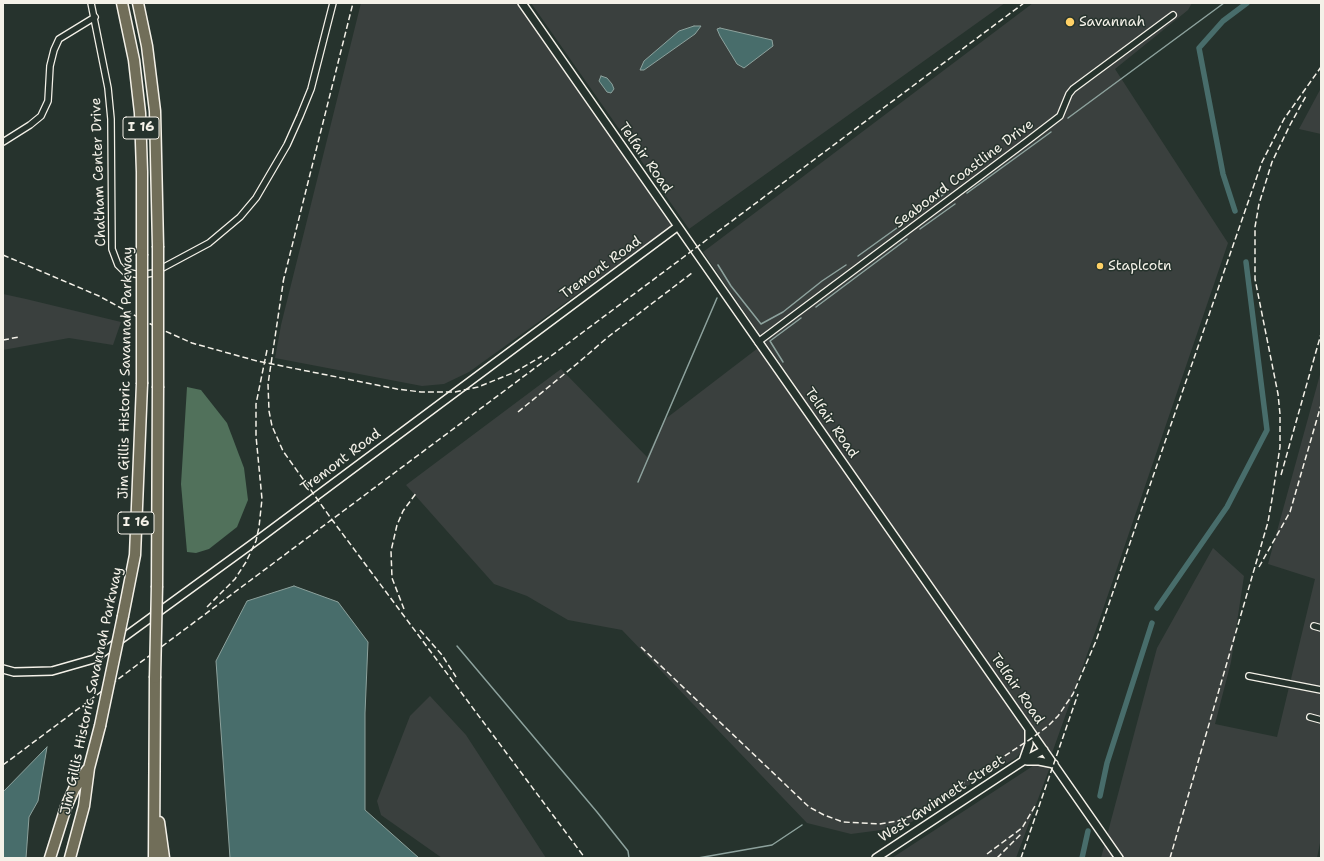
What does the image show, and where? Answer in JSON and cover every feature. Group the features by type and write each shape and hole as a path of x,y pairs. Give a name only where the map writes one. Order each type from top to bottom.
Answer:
{"highway":[{"name":"Jim Gillis Historic Savannah Parkway","path":"70,858 84,806 88,768 100,726 135,555 142,384 142,172 140,113 134,60 122,3"},
{"name":"Jim Gillis Historic Savannah Parkway","path":"138,3 147,46 155,110 158,246 157,586 154,858"},
{"path":"50,858 66,807 74,789 88,768"},
{"path":"155,780 164,858"}],"street":[{"name":"Chatham Center Drive","path":"91,3 108,88 111,119 113,257 125,272 140,275 153,272 197,251 225,231 248,208 288,145 311,89 333,3"},
{"name":"Telfair Road","path":"522,3 1119,858"},
{"name":"Seaboard Coastline Drive","path":"758,342 1060,116 1069,94 1073,89 1173,15"},
{"path":"3,142 30,125 41,116 48,101 50,66 54,50 59,39 95,18"},
{"name":"Tremont Road","path":"3,670 14,672 52,671 94,659 256,541 677,227"},
{"path":"1314,626 1321,628"},
{"path":"1249,676 1321,690"},
{"path":"1310,717 1321,720"},
{"path":"1029,729 1029,744 1023,762 1039,761 1054,764"},
{"name":"West Gwinnett Street","path":"876,858 1042,748"}],"shaded area":[{"path":"361,3 517,3 672,226 469,372 444,384 422,386 275,358 281,325"},
{"path":"531,3 1005,3 689,229"},
{"path":"1033,3 1192,3 1188,10 1115,69 1228,243 1099,621 1051,756 703,252"},
{"path":"1321,88 1321,134 1299,129"},
{"path":"3,294 121,322 113,345 69,338 3,350"},
{"path":"758,348 1017,719 1025,733 1025,747 1016,758 957,792 904,827 851,834 807,823 622,630 568,620 527,596 494,584 406,485 561,369 647,457 664,420"},
{"path":"1321,371 1321,838 1317,858 1101,858 1157,648 1213,548 1244,576 1231,662 1215,724 1277,737 1315,579 1268,564"},
{"path":"430,696 466,735 546,858 442,858 381,815 377,801 410,716"},
{"path":"1039,762 1050,767 1016,858 892,858"}],"green space":[{"path":"187,387 201,390 227,423 244,468 248,500 237,527 209,549 196,553 187,552 181,484"}],"water":[{"path":"694,26 701,26 695,34 644,70 640,70 644,61 679,31"},
{"path":"720,28 772,40 773,46 744,68 737,64 720,36 717,29"},
{"path":"601,76 607,78 612,84 614,89 611,93 607,92 599,81"},
{"path":"294,586 338,602 368,642 365,713 365,810 419,858 230,858 216,661 247,601"},
{"path":"47,747 38,801 29,817 26,858 3,858 3,792"}],"waterway":[{"path":"1068,118 1224,3"},
{"path":"1235,211 1223,174 1199,48 1223,21 1247,3"},
{"path":"967,193 1051,132"},
{"path":"957,183 972,172"},
{"path":"858,256 944,194"},
{"path":"920,229 955,204"},
{"path":"816,307 907,239"},
{"path":"1157,608 1227,507 1267,430 1246,262"},
{"path":"718,265 731,286 761,324 783,312 822,281 846,265"},
{"path":"638,482 717,298"},
{"path":"783,362 770,341 801,318"},
{"path":"1100,796 1107,763 1152,623"},
{"path":"457,646 597,812 628,851 629,858"},
{"path":"698,858 772,845 802,825"},
{"path":"1082,858 1088,831"}],"railway":[{"path":"283,282 353,3"},
{"path":"3,765 1024,3"},
{"path":"641,647 809,807 824,815 843,822 879,824 898,821 916,814 1048,726 1058,716 1073,694 1096,641 1262,162 1284,119 1321,67"},
{"path":"1170,858 1268,522 1280,447 1280,414 1278,394 1255,279 1255,227 1259,204 1272,162 1306,96"},
{"path":"3,255 99,296 156,327 192,343 257,361 397,389 421,392 455,392 478,387 515,372 542,356"},
{"path":"518,412 608,337 692,273"},
{"path":"284,277 268,384 269,411 272,426 283,451 330,517 585,858"},
{"path":"1281,475 1321,334"},
{"path":"3,340 19,337"},
{"path":"207,607 235,579 246,562 256,541 262,499 256,436 256,404 267,350"},
{"path":"1259,567 1290,512 1321,405"},
{"path":"404,609 392,578 391,551 397,525 403,511 417,492"},
{"path":"420,630 442,655 456,677"},
{"path":"1021,858 1078,694"},
{"path":"987,854 1022,828 1035,806"},
{"path":"997,858 1021,834"}],"place":[{"name":"Savannah","path":"1070,22"},
{"name":"Staplcotn","path":"1100,266"}]}
